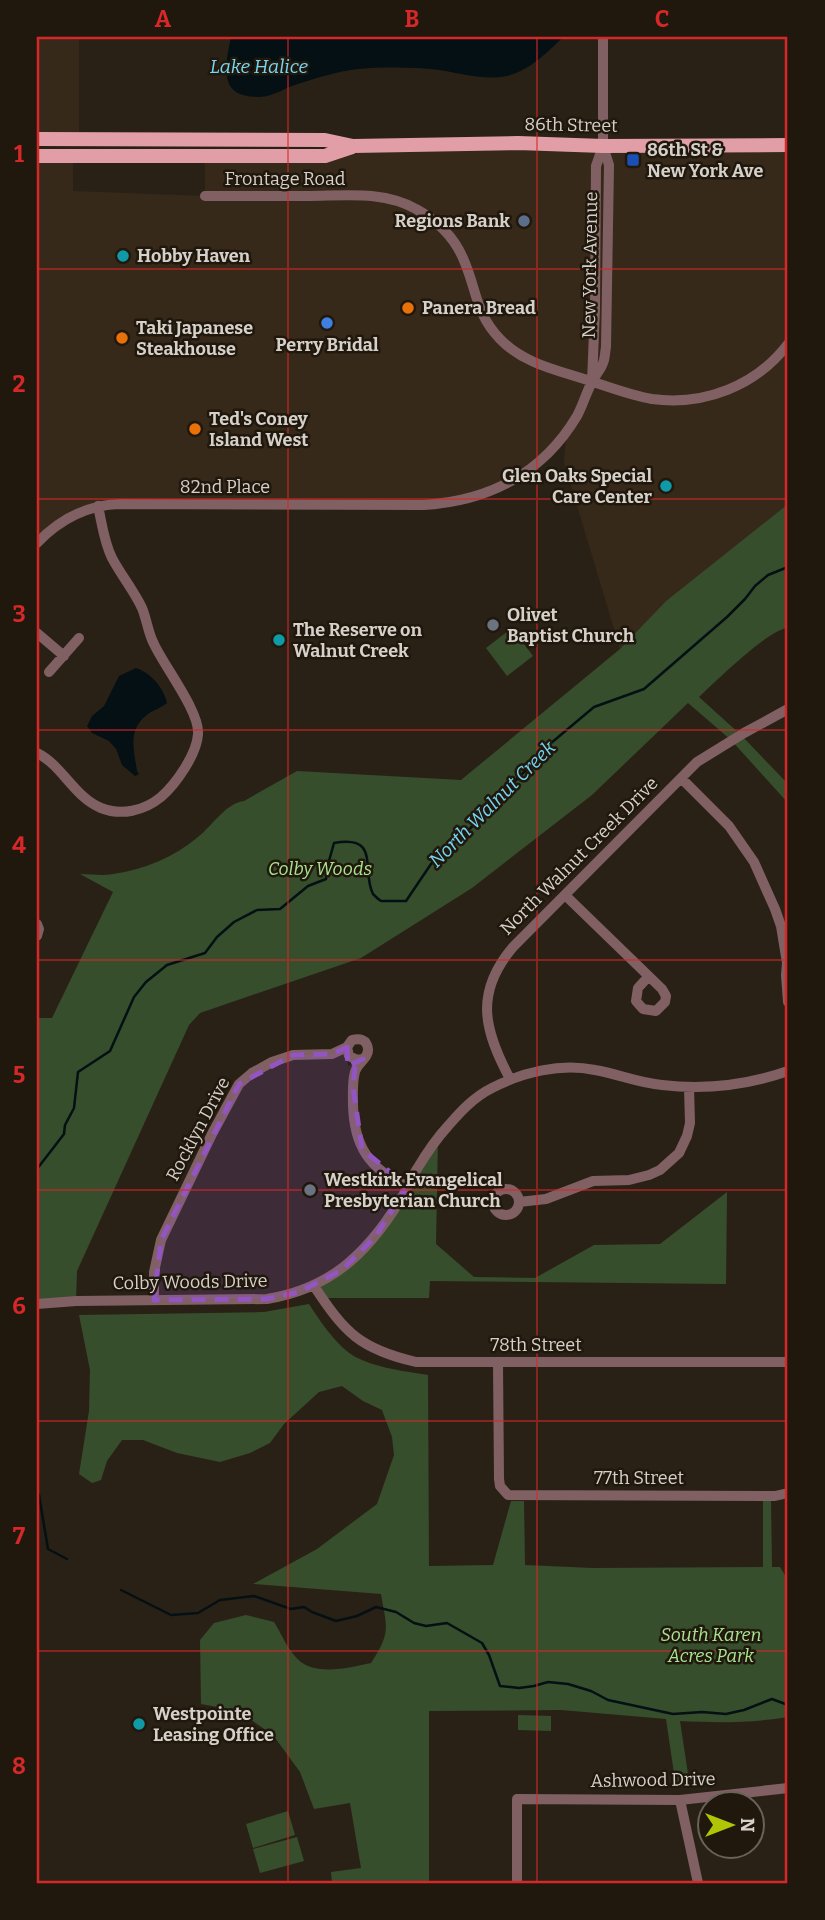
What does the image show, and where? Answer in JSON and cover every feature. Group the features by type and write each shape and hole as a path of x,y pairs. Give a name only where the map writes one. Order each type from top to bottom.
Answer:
{"main road":[{"name":"86th Street","path":"37,139 325,140 353,146 518,143 603,146 788,145"},
{"name":"86th Street","path":"37,156 325,156 353,146"}],"street":[{"name":"New York Avenue","path":"424,505 477,496 523,474 546,456 566,432 592,382 596,166 603,146 603,37"},
{"name":"Frontage Road","path":"205,197 365,196 398,201 414,207 449,236 463,257 483,315 496,334 514,351 546,367 649,398 685,400 723,392 755,376 788,344"},
{"name":"82nd Place","path":"37,543 64,519 98,506 424,505"},
{"path":"37,752 49,760 82,795 100,808 123,812 149,805 160,797 177,778 195,750 198,734 195,717 154,644 141,608 109,551 98,506"},
{"path":"37,634 64,656"},
{"path":"49,672 79,638"},
{"name":"North Walnut Creek Drive","path":"510,1079 496,1052 486,1019 487,995 492,977 501,961 697,762 788,709"},
{"path":"681,778 729,826 754,862 781,926 787,963 788,1002"},
{"path":"565,895 648,977"},
{"path":"37,924 37,936"},
{"path":"363,1059 351,1058 347,1053 347,1047 352,1040 363,1040 368,1046 363,1059 355,1068 353,1087 356,1135 374,1165 407,1186"},
{"name":"Rocklyn Drive","path":"154,1300 155,1272 161,1240 239,1084 272,1062 293,1055 332,1054 347,1047"},
{"name":"Colby Woods Drive","path":"37,1304 76,1301 267,1299 314,1286 342,1270 376,1236 438,1138 462,1110 488,1090 510,1079 535,1072 568,1068 594,1069 627,1079 689,1087 736,1085 764,1080 788,1071"},
{"path":"519,1202 547,1199 593,1181 629,1180 660,1170 679,1153 687,1136 690,1123 689,1087"},
{"name":"78th Street","path":"314,1286 347,1331 368,1346 391,1356 416,1362 788,1362"},
{"name":"77th Street","path":"498,1363 499,1479 500,1486 508,1495 775,1496 788,1493"},
{"name":"Ashwood Drive","path":"517,1883 517,1799 680,1800 788,1788"},
{"path":"680,1800 698,1883"}],"highlighted area":[{"path":"347,1047 348,1066 363,1059 355,1068 353,1087 362,1149 407,1186 376,1236 342,1270 299,1292 267,1299 154,1300 161,1240 239,1084 293,1055 332,1054"}],"shaded area":[{"path":"37,37 79,37 79,132 37,132"},
{"path":"353,146 788,146 788,504 666,601 620,649 564,462 566,434 538,463 466,500 93,507 37,543 37,156 73,156 73,191 205,196 205,155 325,156"}],"green space":[{"name":"Colby Woods","path":"788,504 788,628 780,630 756,646 699,697 741,735 788,784 788,803 731,740 688,703 592,795 472,888 361,958 200,1013 189,1025 77,1271 76,1301 37,1301 37,1018 52,1018 113,892 80,874 113,874 158,862 189,844 231,806 297,771 461,780 620,649 666,601"},
{"path":"512,628 533,656 507,676 486,648"},
{"path":"438,1138 436,1244 474,1277 535,1278 594,1245 660,1244 727,1192 726,1284 430,1281 429,1298 322,1298 314,1286 354,1260"},
{"name":"South Karen Acres Park","path":"309,1304 332,1336 356,1357 386,1368 428,1375 429,1566 493,1565 511,1501 524,1501 525,1565 593,1568 763,1567 763,1501 771,1501 772,1567 780,1567 788,1580 788,1717 734,1722 680,1721 690,1787 676,1787 666,1719 561,1710 429,1711 429,1883 332,1883 331,1872 361,1868 350,1803 314,1809 300,1772 273,1735 238,1711 201,1704 200,1640 214,1623 246,1615 274,1622 291,1651 310,1667 330,1670 371,1663 385,1637 381,1594 253,1584 317,1549 377,1504 394,1455 392,1437 382,1410 342,1386 319,1392 284,1424 270,1443 250,1453 220,1462 177,1453 143,1440 122,1440 107,1461 101,1480 92,1483 79,1474 89,1411 90,1370 79,1315 264,1312"},
{"path":"518,1715 551,1716 551,1731 518,1730"},
{"path":"288,1811 295,1835 253,1848 246,1824"},
{"path":"297,1837 304,1861 260,1873 253,1849"}],"water":[{"name":"Lake Halice","path":"231,37 563,37 531,65 507,76 481,77 419,68 359,69 255,97 236,92 228,81 226,66"},
{"path":"136,668 147,673 156,682 167,703 148,714 137,726 134,748 139,774 135,776 122,765 116,749 109,741 92,733 87,726 92,716 104,706 119,676"}],"waterway":[{"name":"North Walnut Creek","path":"37,1169 64,1134 65,1125 74,1108 78,1072 110,1051 134,997 146,982 167,965 205,953 217,937 234,922 257,910 280,909 308,886 326,879 334,843 349,842 364,849 370,885 379,900 406,901 431,864 499,802 538,754 594,707 644,689 727,617 755,586 768,575 788,567"},
{"path":"37,1493 48,1549 67,1559"},
{"path":"121,1590 171,1615 198,1613 220,1600 254,1596 291,1609 304,1607 336,1621 357,1616 376,1607 396,1612 414,1623 426,1626 447,1623 482,1643 500,1686 519,1688 548,1682 568,1684 608,1700 673,1714 726,1714 772,1699 788,1705"}],"place":[{"name":"86th St & New York Ave","path":"633,160"},
{"name":"Regions Bank","path":"524,221"},
{"name":"Hobby Haven","path":"123,256"},
{"name":"Panera Bread","path":"408,308"},
{"name":"Perry Bridal","path":"327,323"},
{"name":"Taki Japanese Steakhouse","path":"122,338"},
{"name":"Ted's Coney Island West","path":"195,429"},
{"name":"Glen Oaks Special Care Center","path":"666,486"},
{"name":"Olivet Baptist Church","path":"493,625"},
{"name":"The Reserve on Walnut Creek","path":"279,640"},
{"name":"Westkirk Evangelical Presbyterian Church","path":"310,1190"},
{"name":"Westpointe Leasing Office","path":"139,1724"}]}
